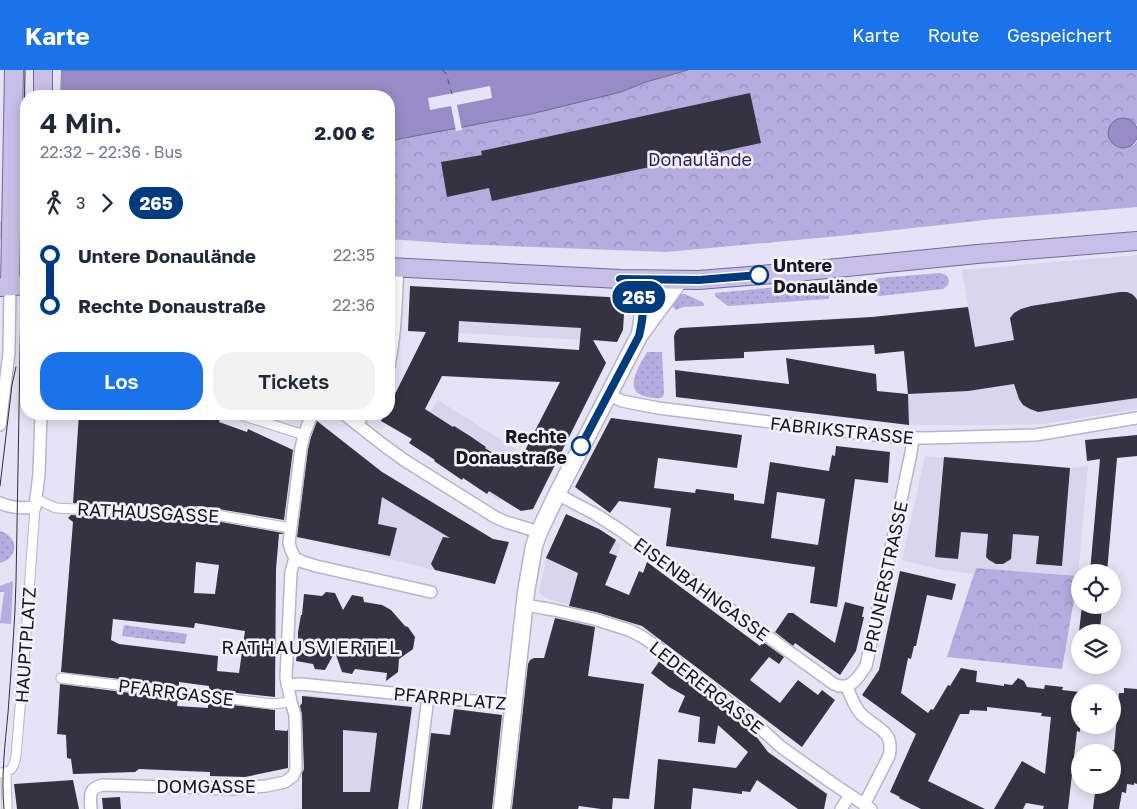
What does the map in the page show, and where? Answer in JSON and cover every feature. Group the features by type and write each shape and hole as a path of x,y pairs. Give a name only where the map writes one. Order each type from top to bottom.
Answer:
{"main road":[{"path":"12,286 14,70"},
{"path":"43,70 43,90"},
{"path":"395,267 620,279 699,280 1137,240"},
{"path":"620,279 634,290 640,299 643,308 643,320 639,336"},
{"path":"525,605 534,546 557,494 639,336 680,280"},
{"name":"PFARRPLATZ","path":"514,705 525,605"},
{"path":"502,809 514,705"}],"street":[{"path":"0,425 9,353 12,286"},
{"name":"FABRIKSTRASSE","path":"608,394 622,401 658,408 880,436 912,438 1036,435 1137,418"},
{"name":"HAUPTPLATZ","path":"3,773 12,770 16,756 35,503 39,474 41,420"},
{"path":"257,420 304,435"},
{"path":"310,420 300,448 289,543 295,558 316,566 431,592"},
{"path":"352,420 404,460 495,517 539,532"},
{"path":"357,424 360,420"},
{"name":"PRUNERSTRASSE","path":"846,686 855,681 866,666 911,453 912,438"},
{"name":"EISENBAHNGASSE","path":"557,494 620,530 834,684 846,686"},
{"path":"0,503 9,507 25,508 35,503"},
{"name":"RATHAUSGASSE","path":"35,503 56,508 179,514 200,512 291,528"},
{"path":"291,702 286,677 291,572 295,558"},
{"name":"LEDERERGASSE","path":"525,605 594,619 635,633 681,664 757,725 781,747 868,807"},
{"name":"PFARRGASSE","path":"61,678 272,704 291,702"},
{"name":"PFARRPLATZ","path":"287,685 301,684 514,705"},
{"path":"846,686 859,713 885,733 890,741 889,756 868,807"},
{"path":"414,809 428,697"},
{"name":"DOMGASSE","path":"92,809 91,792 96,786 103,785 234,789 285,782 293,776 296,769 295,715 291,702"},
{"path":"3,773 7,809"},
{"path":"841,809 850,795"}],"shaded area":[{"path":"0,70 688,70 646,82 621,92 531,114 395,140 395,90 20,90"},
{"path":"1123,118 1134,122 1138,133 1134,144 1123,148 1112,144 1108,133 1112,122"},
{"path":"1137,255 1137,409 1044,424 909,425 904,351 974,343 962,270"},
{"path":"411,286 624,297 622,330 616,342 408,330"},
{"path":"438,400 527,456 500,501 409,443"},
{"path":"319,423 383,472 493,539 509,542 495,584 297,536 304,463 329,455 308,443"},
{"path":"925,456 1074,468 1088,466 1079,564 1071,564 1071,575 976,568 974,574 938,569 902,560"},
{"path":"566,514 593,526 621,544 596,612 548,599 539,593 546,559"},
{"path":"303,695 413,707 398,809 292,809 302,808"}],"green space":[{"name":"Donaulände","path":"688,70 1137,70 1137,125 1109,140 1118,148 1134,145 1137,141 1137,207 994,219 850,235 666,252 459,244 395,239 395,140 621,92 646,82"},
{"path":"940,273 946,275 949,280 948,285 943,289 880,296 874,293 872,288 874,282 879,278"},
{"path":"848,280 856,287 833,288 828,299 728,306 715,296 715,293"},
{"path":"682,294 702,302 704,306 683,307 676,310 671,305"},
{"path":"647,352 662,352 664,392 663,397 660,398 644,396 634,388 635,376"},
{"path":"0,531 11,537 14,547 11,557 0,563"},
{"path":"976,568 1071,575 1071,614 1062,669 947,657"},
{"path":"13,581 11,624 0,623 4,592 0,592 0,586"},
{"path":"124,625 187,634 185,644 122,636"}],"pier":[{"path":"0,70 61,70 60,90 20,90 20,173 0,174"},
{"path":"490,86 492,98 457,105 462,130 456,131 451,106 430,110 428,98"}],"building":[{"path":"750,93 761,143 492,201 489,188 447,197 441,162 482,155 481,151"},
{"path":"410,286 625,298 623,330 617,342 593,340 606,363 533,509 521,511 489,491 487,494 463,478 462,480 409,443 412,439 381,421 395,420 395,394 426,332 408,331","holes":["459,321 581,328 579,350 458,342","442,376 560,382 516,468 470,436 425,409"]},
{"path":"1120,292 1132,294 1137,300 1137,398 1038,412 1023,405 1014,384 968,391 908,394 904,351 875,354 874,345 744,352 744,358 675,361 674,336 680,328 872,317 968,307 975,347 1014,340 1010,318 1021,309"},
{"path":"786,358 876,374 877,391 908,394 909,425 676,397 675,370 789,384"},
{"path":"611,418 742,435 737,468 658,458 654,488 695,493 696,489 734,494 734,500 764,504 770,462 829,471 832,455 835,456 836,446 890,452 888,483 855,479 837,607 810,603 815,567 666,546 671,508 619,501 610,513 575,487","holes":["777,492 825,499 818,545 771,538"]},
{"path":"79,420 220,420 219,422 247,432 248,429 293,450 284,520 200,506 179,508 73,503"},
{"path":"317,421 382,472 493,539 509,542 495,584 435,570 431,564 443,537 450,538 382,497 378,524 397,528 390,556 297,537 308,449"},
{"path":"1137,435 1137,456 1117,458 1108,564 1091,564 1100,459 1087,461 1085,440"},
{"path":"944,457 1070,468 1062,566 1036,564 1039,536 1013,534 1011,559 1003,564 996,564 986,557 988,534 961,532 958,559 935,557"},
{"path":"566,514 599,529 616,540 609,553 617,556 605,585 629,595 639,571 643,573 647,562 760,646 763,642 784,657 779,664 769,657 750,680 780,703 798,680 818,695 822,690 835,700 802,747 642,626 569,606 578,573 546,558"},
{"path":"71,515 179,520 199,518 283,533 279,534 276,569 275,697 209,690 209,686 179,682 179,686 61,672 73,522 68,518","holes":["196,562 219,565 215,594 194,593","113,619 194,628 195,623 245,631 239,673 217,671 218,656 119,644 111,640"]},
{"path":"900,571 956,584 952,600 927,595 916,646 914,646 911,659 908,658 901,693 928,713 931,709 933,710 961,668 977,671 976,682 1004,686 1004,684 1012,685 1018,678 1024,681 1027,687 1044,689 1045,685 1063,687 1062,690 1071,691 1071,734 1077,734 1076,744 1071,744 1071,783 1068,809 1043,809 1044,806 1026,803 1023,809 994,809 1022,761 1045,774 1051,717 1041,716 1042,713 987,707 987,711 970,710 969,714 960,714 928,781 985,809 921,809 890,792 916,734 862,695 879,670"},
{"path":"326,592 335,593 343,610 352,595 363,597 364,602 382,605 391,610 408,627 415,637 413,649 399,659 398,672 386,681 387,673 355,669 352,674 342,672 335,652 325,670 315,669 313,664 296,661 304,594 322,596"},
{"path":"845,602 864,607 862,617 864,617 856,651 840,675 795,643 793,646 775,632 788,613 793,613 835,643"},
{"path":"1081,614 1101,614 1101,624 1080,624"},
{"path":"555,618 595,627 588,676 644,684 629,799 613,798 612,809 579,806 578,809 512,809 528,664 534,658 544,658"},
{"path":"661,659 752,731 768,752 827,794 824,809 798,809 757,780 750,792 742,791 742,794 693,788 691,809 654,809 658,759 736,768 748,752 718,725 715,744 698,742 700,717 678,712 685,696 669,687 651,673"},
{"path":"60,684 178,699 177,706 208,708 208,702 275,710 275,730 287,731 288,729 288,768 245,777 210,776 210,772 139,769 135,772 73,774 71,759 67,758 66,735 57,734"},
{"path":"1124,688 1137,689 1137,784 1127,784 1126,793 1122,792 1119,809 1093,809 1095,794 1121,794 1121,744 1115,744 1115,734 1121,734 1121,693 1124,693"},
{"path":"302,696 412,707 398,809 302,809 302,773 304,769 300,706","holes":["343,730 377,733 370,792 343,792"]},
{"path":"454,709 502,715 492,809 422,809 431,733 450,735"},
{"path":"73,780 79,809 17,809 14,784"},
{"path":"120,797 121,809 103,809 102,798"}],"ferry route":[{"path":"442,70 446,73 452,94"}],"tunnel":[{"path":"0,230 20,230"}],"tram line":[{"path":"25,70 25,90"},
{"path":"4,809 4,761 16,582 20,354"},
{"path":"0,486 12,385 16,367"}],"bus line":[{"name":"265","path":"581,446 639,336 643,320 643,308 640,299 634,290 620,279 699,280 759,275"}],"place":[{"name":"Untere Donaulände","path":"759,275"},
{"name":"Rechte Donaustraße","path":"581,446"}],"district":[{"name":"RATHAUSVIERTEL","path":"311,646"}]}
